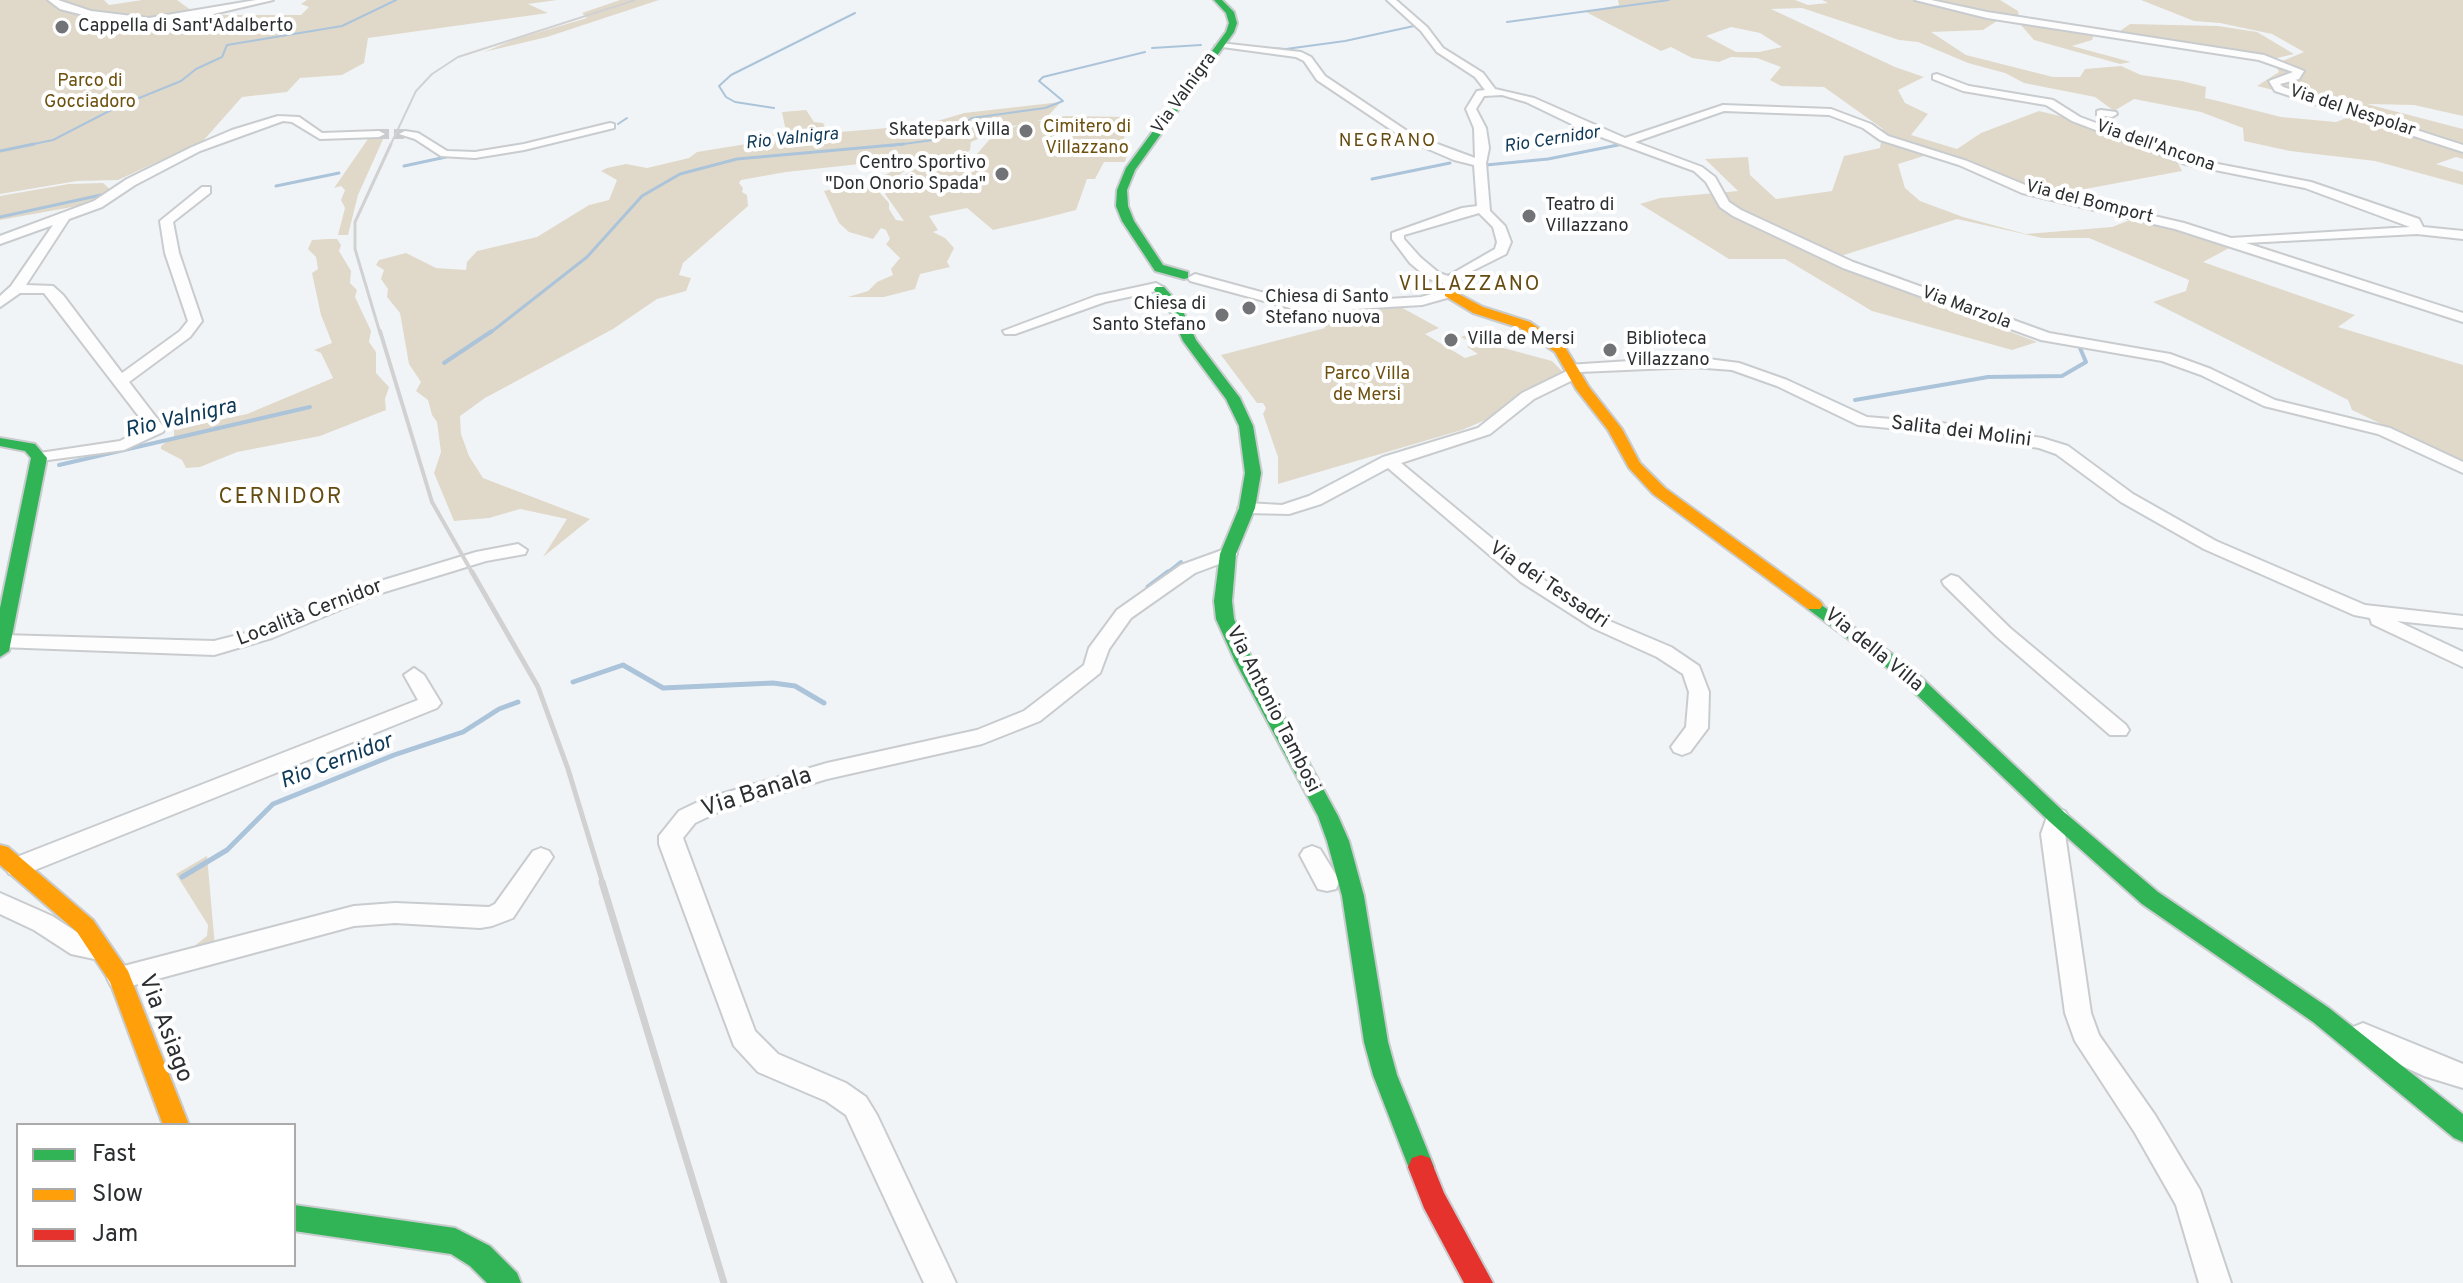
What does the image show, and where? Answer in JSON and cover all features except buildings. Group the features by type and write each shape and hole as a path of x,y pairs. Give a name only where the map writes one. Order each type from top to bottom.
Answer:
{"main road":[{"path":"1218,0 1230,12 1233,23 1220,46"},
{"name":"Via Valnigra","path":"1158,281 1122,206 1122,190 1130,170 1220,46"},
{"path":"1158,281 1187,289"},
{"name":"Via Antonio Tambosi","path":"1158,281 1187,289 1184,331 1233,398 1246,426 1253,473 1247,508 1228,554 1223,601 1225,619 1244,661 1328,816 1327,869 1385,1075 1433,1199 1479,1283"},
{"name":"Via della Villa","path":"1453,283 1481,311 1539,333 1560,350 1615,429 1634,465 1659,491 1901,669 2057,817 2150,898 2321,1015 2463,1130"},
{"path":"0,442 30,447 39,458 1,646"},
{"name":"Via Asiago","path":"9,860 85,926 120,978 175,1123"},
{"path":"296,1218 344,1228 455,1241 480,1256 507,1283"}],"street":[{"path":"52,0 63,7 91,14 149,21 192,16 269,0"},
{"path":"1187,289 1226,288 1305,308 1422,301 1501,251 1503,235 1483,209 1480,163 1483,148 1480,128 1471,106 1478,95 1494,91 1479,75 1440,50 1424,29 1391,0"},
{"name":"Via del Nespolar","path":"1919,0 1976,13 2221,48 2281,62 2299,71 2295,77 2273,83 2279,89 2463,149"},
{"path":"1220,46 1298,54 1308,59 1321,78 1409,137 1458,158 1480,163"},
{"name":"Via dell'Ancona","path":"1937,77 1967,89 2049,102 2076,119 2189,162 2321,190 2415,222 2417,230"},
{"name":"Via Marzola","path":"1494,91 1530,100 1581,125 1698,169 1711,180 1724,204 1737,213 1848,265 2046,337 2165,357 2270,403 2384,431 2463,468"},
{"name":"Via del Bomport","path":"1625,142 1723,108 1831,112 1867,126 1884,138 1963,163 2026,190 2129,212 2225,240 2463,318"},
{"path":"0,240 98,204 131,182 196,149 236,132 282,118 295,119 320,136 379,134"},
{"path":"405,134 418,136 445,154 475,155 524,147 610,126"},
{"path":"121,381 185,334 195,321 172,253 166,221 206,190"},
{"path":"1453,283 1434,276 1415,260 1398,239 1398,233 1466,211 1483,209"},
{"path":"0,303 16,289 63,219"},
{"path":"2225,240 2417,230 2463,235"},
{"path":"1010,331 1158,281"},
{"path":"16,289 48,289 157,429 124,445 39,458"},
{"name":"Salita dei Molini","path":"1573,371 1693,362 1734,366 1782,383 1864,422 1941,428 2031,440 2056,447 2127,498 2210,545 2361,611 2463,622"},
{"path":"1247,508 1283,510 1300,506 1389,461 1484,431 1528,396 1573,371"},
{"name":"Via dei Tessadri","path":"1389,461 1528,578 1600,624 1664,652 1692,671 1699,692 1697,728 1682,747"},
{"name":"Località Cernidor","path":"1,646 214,648 265,634 371,590 483,556 518,550"},
{"name":"Via Banala","path":"940,1283 856,1106 836,1092 768,1063 744,1038 671,844 671,836 687,817 712,805 827,771 982,736 1032,716 1093,668 1099,648 1124,614 1188,569 1228,554"},
{"path":"1951,581 2003,632 2118,730"},
{"path":"2361,611 2463,660"},
{"path":"9,860 430,703 414,675"},
{"path":"2057,817 2053,834 2078,1013 2088,1041 2145,1124 2189,1200 2215,1283"},
{"path":"120,978 354,916 395,913 492,916 504,911 541,857"},
{"path":"0,903 43,923 80,947 99,950"},
{"path":"2321,1015 2398,1052 2463,1076"}],"green space":[{"name":"Parco di Gocciadoro","path":"0,0 104,0 109,5 142,0 177,0 195,13 301,15 309,7 301,4 307,0 557,0 528,4 548,13 368,38 364,63 342,75 300,78 287,92 242,97 203,141 118,180 77,181 0,194"},
{"path":"620,0 659,0 547,37 484,52 587,18 582,13"},
{"path":"1618,0 1795,0 1808,5 1828,3 1822,0 2000,0 2018,11 2019,16 2031,21 2094,35 2092,40 2072,46 2131,62 2120,64 2034,40 2020,24 1997,21 1983,30 1931,32 1966,55 2053,77 2080,77 2085,69 2121,66 2141,75 2206,87 2205,98 2281,117 2336,122 2362,112 2257,86 2279,72 2275,64 2304,52 2272,34 2194,21 2141,0 2463,0 2463,116 2414,105 2367,104 2463,129 2463,159 2456,157 2436,164 2463,172 2463,185 2375,161 2290,151 2244,141 2243,128 2201,112 2134,99 2114,111 2095,97 2024,83 2005,73 1968,63 1918,42 1899,40 1802,8 1771,9 1895,67 1924,77 1898,90 1905,103 1928,114 1911,135 1957,149 1981,133 2039,111 2064,117 2177,161 2182,171 2053,195 1940,151 1898,164 1905,188 1920,201 1963,217 2026,234 2112,227 2138,217 2231,247 2203,262 2355,315 2338,327 2463,365 2463,469 2352,410 2348,400 2153,302 2186,291 2189,280 2089,238 2042,238 1957,219 1825,261 2037,342 2012,350 1872,311 1785,259 1729,259 1640,204 1660,198 1738,191 1705,159 1748,157 1750,175 1776,199 1832,191 1844,156 1880,148 1883,129 1824,87 1781,86 1770,80 1781,67 1757,58 1731,57 1719,62 1692,58 1671,47 1661,51 1586,12 1619,5","holes":["1731,27 1760,33 1782,47 1759,52 1736,52 1706,36"]},
{"path":"2130,24 2218,26 2257,32 2294,54 2273,59 2220,47 2116,34"},
{"name":"Cimitero di Villazzano","path":"1061,102 1046,118 1037,121 1061,119 1063,116 1131,117 1123,141 1131,142 1125,162 1104,162 1095,179 1087,179 1076,210 993,230 967,208 929,216 938,230 933,232 945,238 954,248 947,262 950,267 920,274 915,289 884,297 848,297 868,291 877,282 893,275 891,269 900,258 886,244 890,239 886,230 881,228 873,239 849,232 839,223 824,191 875,180 891,172 869,163 741,180 739,183 742,192 747,195 748,206 683,263 679,275 691,278 686,291 657,299 613,329 485,398 460,416 461,434 469,456 483,478 590,519 543,557 567,519 520,509 489,518 454,521 434,473 441,452 437,422 428,400 416,391 421,382 409,364 400,313 387,297 388,289 381,279 384,270 376,265 379,260 406,253 436,268 466,270 467,262 477,251 537,237 589,205 609,200 617,180 601,171 607,168 626,164 647,168 689,158 697,152 765,141 760,136 786,132 782,112 806,110 814,122 823,123 828,133 924,125 964,113","holes":["1018,125 989,140 976,155 915,169 898,179 885,194 904,221 896,220 889,203 879,192 909,167 965,155 970,150 971,142"]},
{"path":"385,135 358,195 348,235 338,235 345,208 341,200 345,190 341,186 334,188 370,136"},
{"path":"103,183 112,191 89,204 0,220 0,196 69,184"},
{"path":"337,239 341,245 339,251 351,271 350,283 357,290 355,297 371,331 369,342 376,352 376,373 389,387 385,399 386,410 320,436 237,452 200,467 186,468 182,460 161,449 174,436 174,430 247,414 333,378 321,353 314,350 332,343 321,315 312,273 318,269 316,257 308,249 312,240"},
{"name":"Parco Villa de Mersi","path":"1397,305 1439,328 1425,334 1465,358 1478,354 1467,347 1472,343 1461,337 1475,332 1496,346 1552,361 1563,372 1522,393 1502,413 1462,430 1278,484 1278,457 1263,414 1266,408 1263,403 1257,403 1221,355 1325,328 1321,322"},
{"path":"207,856 215,947 179,958 207,936 208,925 176,874"}],"waterway":[{"path":"24,146 53,140 117,107 181,81 196,69 222,57 227,45 342,26 396,0"},
{"name":"Rio Valnigra","path":"1507,22 1669,0"},
{"path":"774,108 735,102 726,97 719,86 731,75 855,13"},
{"name":"Rio Valnigra","path":"1253,47 1286,49 1345,41 1414,26"},
{"name":"Rio Valnigra","path":"1152,48 1201,45"},
{"name":"Rio Valnigra","path":"903,144 933,140 972,118 1045,108 1063,101 1039,81 1043,77 1145,52"},
{"path":"618,124 627,118"},
{"path":"0,151 34,144"},
{"name":"Rio Valnigra","path":"490,333 587,257 642,196 680,174 737,159 903,144"},
{"name":"Rio Valnigra","path":"889,146 903,144"},
{"name":"Rio Cernidor","path":"1486,165 1548,159 1623,144"},
{"path":"404,166 446,157"},
{"name":"Rio Cernidor","path":"1372,179 1450,163"},
{"path":"276,186 339,173"},
{"path":"0,217 101,195"},
{"name":"Rio Valnigra","path":"444,363 492,331"},
{"path":"1855,400 1988,377 2062,376 2086,362 2080,348"},
{"name":"Rio Valnigra","path":"59,465 310,407"},
{"name":"Rio Cernidor","path":"1166,574 1181,562"},
{"name":"Rio Cernidor","path":"1148,587 1168,572"},
{"name":"Rio Cernidor","path":"573,682 623,665 663,688 773,683 795,686 824,703"},
{"name":"Rio Cernidor","path":"182,877 227,850 273,804 394,755 463,732 499,709 518,702"}],"tunnel":[{"path":"379,134 405,134"}],"railway":[{"path":"390,146 416,91 432,74 458,57 635,0"},
{"path":"380,333 355,249 355,222 391,144"},
{"path":"380,331 432,502 473,574"},
{"path":"472,572 538,687 568,769 603,884"},
{"path":"602,882 724,1283"}],"traffic: fast":[{"path":"1184,275 1159,268 1128,221 1122,206 1122,190 1130,170 1230,32 1233,23 1230,12 1218,0"},
{"path":"1160,290 1175,308 1190,341 1233,398 1246,426 1253,473 1247,508 1228,554 1223,601 1225,619 1244,661 1328,816 1338,841 1353,896 1376,1042 1385,1075 1421,1167"},
{"path":"0,442 30,447 39,458 0,651"},
{"path":"1814,605 1901,669 2057,817 2150,898 2321,1015 2463,1130"},
{"path":"296,1218 455,1241 480,1256 507,1283"}],"traffic: slow":[{"path":"1449,293 1478,310 1525,325 1560,350 1583,389 1615,429 1634,465 1659,491 1814,605"},
{"path":"0,853 85,926 120,978 175,1123"}],"traffic: jam":[{"path":"1421,1167 1433,1199 1479,1283"}],"place":[{"name":"Cappella di Sant'Adalberto","path":"62,27"},
{"name":"Skatepark Villa","path":"1026,131"},
{"name":"Centro Sportivo \"Don Onorio Spada\"","path":"1002,174"},
{"name":"Teatro di Villazzano","path":"1529,216"},
{"name":"Chiesa di Santo Stefano nuova","path":"1249,308"},
{"name":"Chiesa di Santo Stefano","path":"1222,315"},
{"name":"Villa de Mersi","path":"1451,340"},
{"name":"Biblioteca Villazzano","path":"1610,350"}],"district":[{"name":"NEGRANO","path":"1388,142"},
{"name":"VILLAZZANO","path":"1470,286"},
{"name":"CERNIDOR","path":"281,499"}]}
